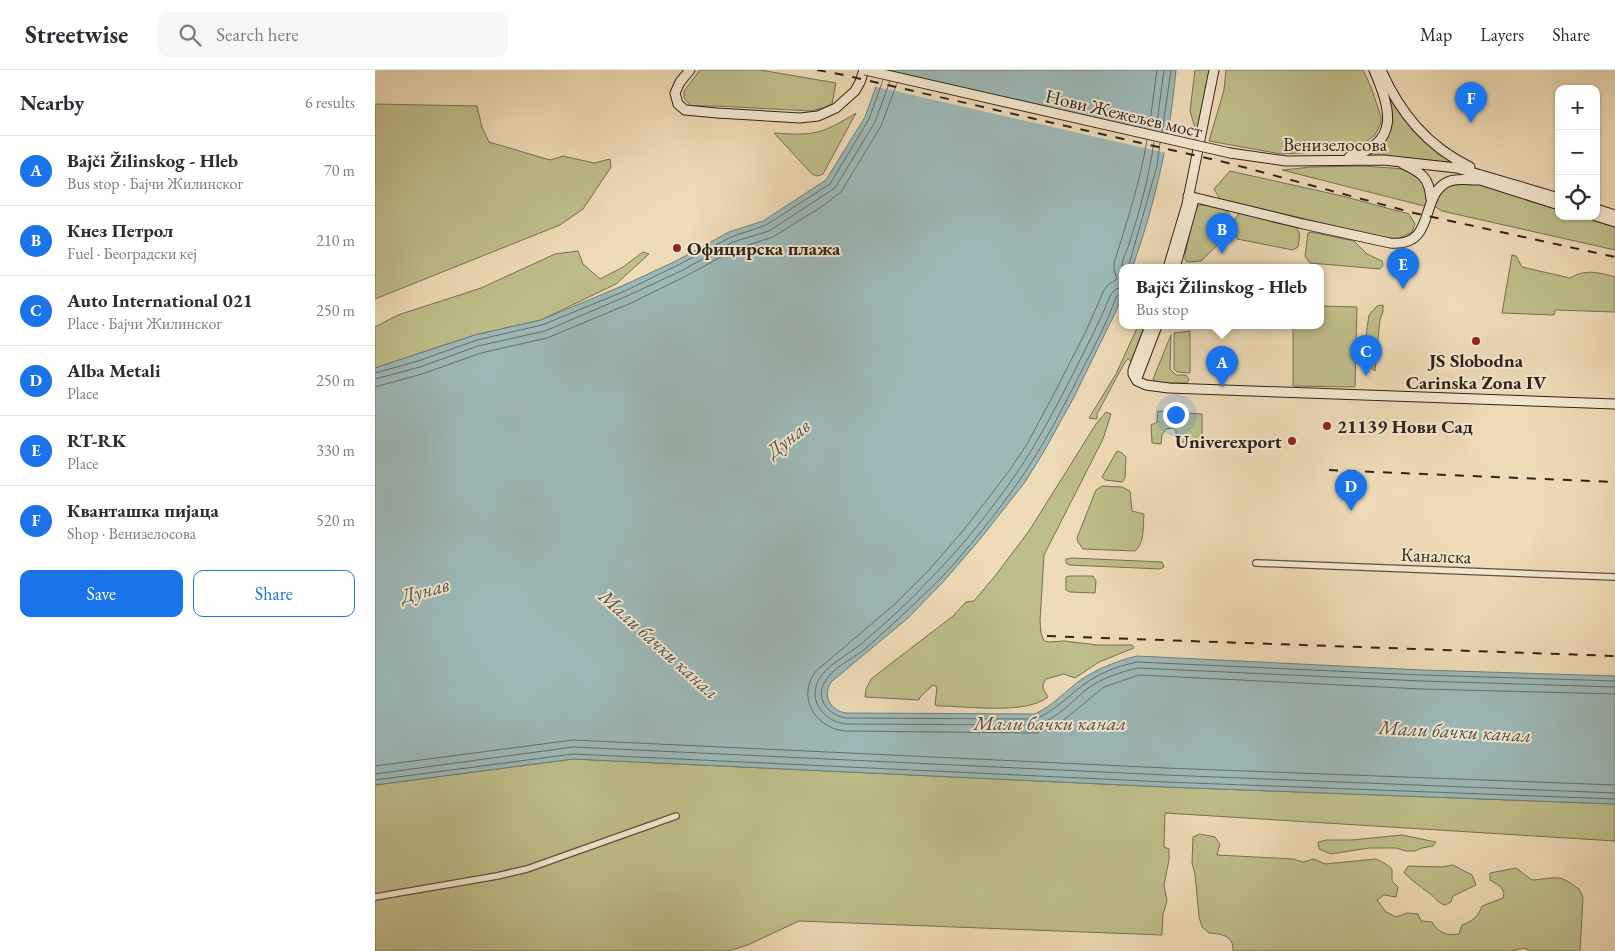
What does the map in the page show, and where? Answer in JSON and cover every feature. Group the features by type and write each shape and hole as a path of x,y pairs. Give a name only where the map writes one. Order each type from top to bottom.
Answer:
{"main road":[{"path":"689,70 675,93 678,104 685,110 799,118 817,116 836,108 855,91 864,70"},
{"name":"Нови Жежељев мост","path":"864,70 1230,153"},
{"path":"1169,264 1191,197 1215,70"},
{"path":"1176,264 1220,70"},
{"path":"1335,160 1354,156 1372,148 1386,131 1389,115 1374,70"},
{"path":"1381,70 1403,112 1430,142 1482,177"},
{"name":"Венизелосова","path":"1230,153 1286,161 1351,159 1395,161 1440,167 1555,197"},
{"path":"1395,161 1419,172 1427,179 1431,189 1432,202"},
{"path":"1191,197 1303,224 1395,243 1409,240 1417,235 1423,227 1432,202 1441,186 1457,179 1482,177"},
{"name":"Венизелосова","path":"1482,177 1555,203"},
{"path":"1600,210 1615,215"},
{"path":"1600,217 1615,222"},
{"path":"1136,375 1149,329"},
{"path":"1136,375 1156,329"},
{"path":"1136,375 1147,385 1169,388 1615,404"}],"street":[{"name":"Каналска","path":"1256,563 1615,576"},
{"path":"375,897 527,869 676,816"}],"green space":[{"path":"700,70 760,70 836,83 832,104 811,111 691,106 684,98 684,91"},
{"path":"1195,70 1212,70 1196,138 1190,111"},
{"path":"1226,70 1363,70 1371,87 1381,117 1381,123 1375,135 1363,144 1336,151 1281,154 1209,141 1224,90"},
{"path":"1386,87 1405,118 1457,164 1362,157 1385,140 1390,131 1392,112"},
{"path":"375,104 477,106 482,127 489,142 550,160 563,156 594,163 610,159 611,167 583,209 560,225 375,299"},
{"path":"856,113 823,174 817,176 812,174 774,133 809,134 826,129"},
{"path":"1362,166 1406,169 1426,181 1428,207 1282,170 1312,167"},
{"path":"1230,171 1342,196 1409,214 1415,224 1412,232 1395,240 1220,199 1214,189"},
{"path":"1455,182 1476,182 1555,208 1555,220 1593,220 1615,227 1615,250 1442,211 1434,206 1443,186"},
{"path":"1200,205 1220,208 1230,214 1228,235 1201,261 1187,262 1185,255 1194,214 1196,208"},
{"path":"1239,213 1294,226 1299,233 1298,247 1293,250 1237,239 1235,219"},
{"path":"1308,233 1354,241 1367,254 1382,261 1383,265 1380,269 1310,263 1305,256"},
{"path":"578,251 583,264 600,279 623,267 643,252 649,254 616,284 541,320 475,335 375,368 375,327 398,315 481,288 555,254"},
{"path":"1512,255 1516,256 1522,267 1570,278 1586,272 1615,277 1615,312 1555,310 1554,315 1502,313"},
{"path":"1383,305 1375,371 1362,361 1369,315 1377,306"},
{"path":"1324,306 1357,307 1355,387 1293,386 1293,329 1324,329"},
{"path":"1137,329 1146,329 1133,362 1128,359 1125,362 1097,414 1097,419 1089,418 1116,374"},
{"path":"1190,331 1190,373 1177,372 1174,369 1174,333"},
{"path":"1171,335 1170,369 1176,375 1186,375 1189,379 1187,383 1157,383 1153,379"},
{"path":"1158,411 1202,414 1202,439 1200,442 1176,442 1176,431 1173,428 1166,429 1162,435 1161,444 1152,443 1151,425 1157,422"},
{"path":"1106,412 1111,414 1103,439 1044,555 1041,633 1044,641 1049,642 1064,641 1098,645 1132,645 1134,648 1099,662 1075,678 1064,674 1046,679 1043,687 1048,697 1038,703 1026,706 996,708 938,706 935,705 937,687 933,685 919,700 865,697 866,689 871,679 953,616 966,602 974,601 1029,531 1096,424"},
{"path":"1117,451 1126,457 1125,478 1122,482 1105,480 1102,477"},
{"path":"1102,486 1122,487 1130,491 1132,511 1144,514 1142,539 1135,551 1083,549 1078,542 1077,538 1096,490"},
{"path":"1066,559 1162,562 1164,567 1160,569 1069,565 1066,563"},
{"path":"1093,576 1096,581 1095,593 1070,592 1066,590 1066,577"},
{"path":"573,759 1166,787 1615,804 1615,841 1165,813 1164,847 1169,849 1169,860 1164,885 1167,901 1163,914 1162,935 799,921 750,944 729,951 375,951 375,785"},
{"path":"1200,834 1215,837 1220,844 1217,855 1293,859 1303,862 1314,859 1325,864 1376,859 1392,869 1392,881 1398,887 1396,897 1384,895 1377,900 1386,912 1396,917 1407,913 1418,914 1421,921 1432,922 1440,931 1451,935 1459,934 1462,925 1475,918 1482,906 1503,898 1504,893 1501,887 1490,880 1490,873 1516,868 1532,880 1561,879 1579,889 1583,897 1580,951 1531,951 1524,948 1511,951 1233,951 1233,946 1226,936 1209,933 1202,927 1199,917 1195,874 1192,863 1193,837"},
{"path":"1402,835 1436,842 1433,846 1415,851 1396,848 1369,848 1331,854 1319,849 1318,842 1327,840 1352,840"},
{"path":"1453,865 1472,875 1476,885 1453,896 1451,902 1445,905 1404,873 1408,866 1441,867"}],"water":[{"path":"882,70 1176,70 1166,145 1148,220 1133,264 1119,264 1119,303 1073,399 1025,482 981,538 943,582 908,618 831,682 827,692 832,706 846,713 1035,714 1088,675 1108,665 1137,656 1422,670 1615,676 1615,804 1166,787 573,759 375,785 375,368 475,335 541,320 676,261 729,232 763,221 826,180 865,117"}],"pier":[{"path":"879,70 889,70 1170,134 1166,153 873,86"}],"railway":[{"path":"817,70 1228,163 1414,213 1615,257"},
{"path":"1329,470 1615,482"},
{"path":"1047,636 1615,656"}],"place":[{"name":"Кванташка пијаца","path":"1471,123"},
{"name":"Официрска плажа","path":"677,248"},
{"name":"Кнез Петрол","path":"1222,254"},
{"name":"RT-RK","path":"1403,289"},
{"name":"JS Slobodna Carinska Zona IV","path":"1476,341"},
{"name":"Auto International 021","path":"1366,376"},
{"name":"Bajči Žilinskog - Hleb","path":"1222,387"},
{"name":"21139 Нови Сад","path":"1327,426"},
{"name":"Univerexport","path":"1292,441"},
{"name":"Alba Metali","path":"1351,511"}],"water label":[{"name":"Дунав","path":"788,438"},
{"name":"Дунав","path":"425,590"},
{"name":"Мали бачки канал","path":"659,644"},
{"name":"Мали бачки канал","path":"1050,723"},
{"name":"Мали бачки канал","path":"1455,731"}]}
